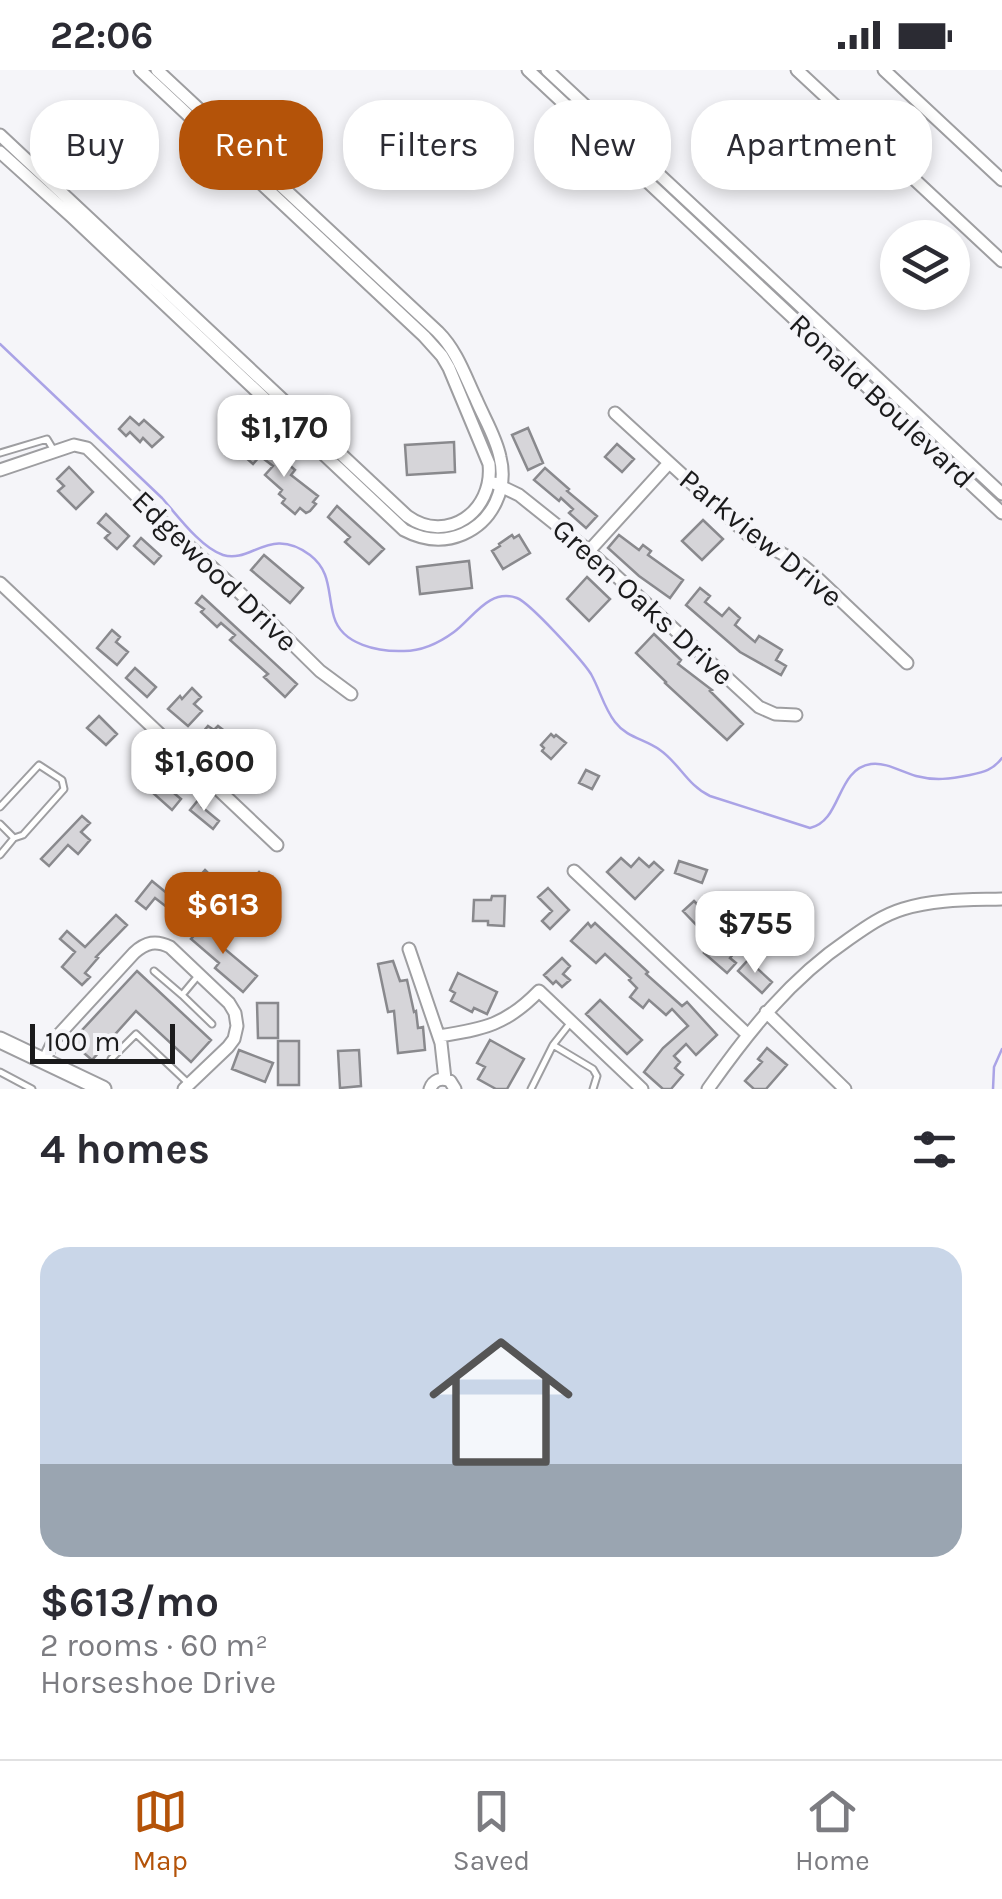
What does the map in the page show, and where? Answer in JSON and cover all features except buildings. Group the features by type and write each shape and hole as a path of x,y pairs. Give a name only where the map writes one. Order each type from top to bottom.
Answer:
{"main road":[{"path":"1,1041 103,1089"}],"street":[{"path":"140,70 442,356 496,483"},
{"path":"0,152 404,530 439,540 466,533 489,515 502,470 497,446 456,354 444,338 156,70"},
{"name":"Ronald Boulevard","path":"547,70 576,100"},
{"path":"797,70 1002,261"},
{"path":"884,70 1002,180"},
{"name":"Ronald Boulevard","path":"532,71 565,100"},
{"path":"0,135 406,516 427,526 454,524 474,512 496,483"},
{"name":"Ronald Boulevard","path":"666,190 878,388 1002,513"},
{"name":"Ronald Boulevard","path":"878,388 999,491"},
{"name":"Parkview Drive","path":"614,413 748,536 813,574 907,663"},
{"name":"Edgewood Drive","path":"55,452 74,445 88,448 320,671 351,694"},
{"path":"0,470 55,452"},
{"path":"589,550 669,463"},
{"name":"Green Oaks Drive","path":"496,483 531,504 589,550 759,706 767,712 796,715"},
{"path":"986,498 999,491"},
{"path":"0,582 278,845"},
{"path":"574,871 748,1034"},
{"path":"708,1089 766,1012 824,956 886,916 914,906 1002,899"},
{"path":"44,1061 54,1040 144,946 154,942 166,945 232,1008 237,1026 228,1047 186,1086"},
{"path":"409,949 439,1036 445,1079"},
{"path":"439,1036 500,1021 519,1012 539,991 642,1089"},
{"path":"766,1012 844,1089"},
{"path":"430,1089 437,1080 445,1079 455,1089"}],"lane":[{"path":"0,453 46,439 55,452"},
{"path":"0,807 39,765 62,780 64,789 0,855"},
{"path":"0,824 14,838"},
{"path":"154,971 212,1024"},
{"path":"182,995 198,974"},
{"path":"531,1089 571,1021"},
{"path":"111,1058 136,1034 186,1086"},
{"path":"554,1045 593,1069 597,1076 593,1089"},
{"path":"0,1072 32,1089"}],"waterway":[{"path":"0,344 215,551 243,555 283,544 310,555 322,568 338,627 363,645 384,650 418,650 448,636 498,597 524,602 586,667 620,727 660,750 710,796 810,828 828,816 851,775 860,768 883,764 916,776 943,779 984,771 1002,758"},
{"path":"993,1089 994,1067 1002,1049"}]}
